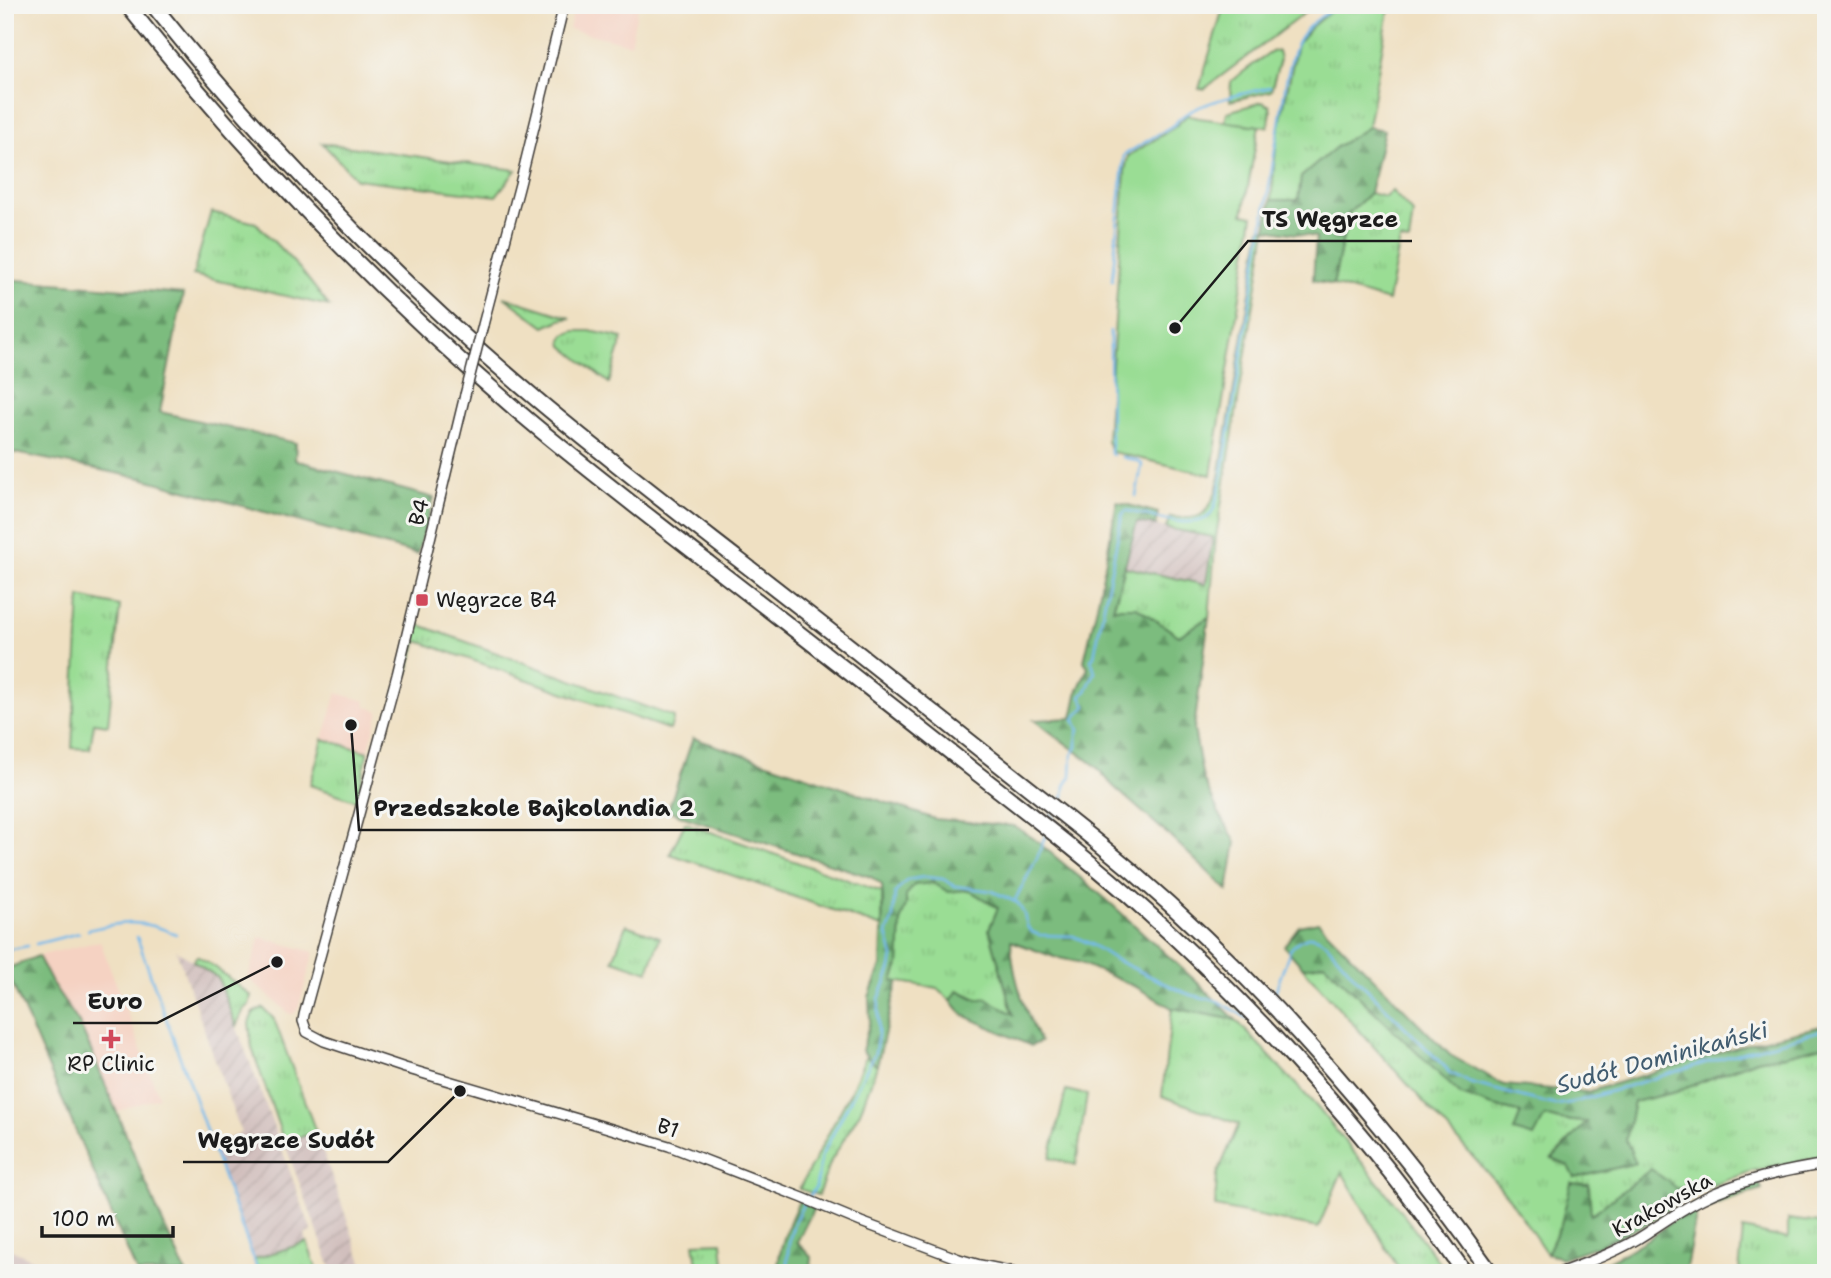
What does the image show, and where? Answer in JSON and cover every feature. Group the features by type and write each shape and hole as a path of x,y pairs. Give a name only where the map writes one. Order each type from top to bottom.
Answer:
{"highway":[{"path":"127,5 209,104 302,206 358,264 472,370 583,465 1057,835 1172,936 1236,997 1324,1092 1408,1193 1465,1273"},
{"path":"153,5 216,82 301,176 453,326 588,442 1134,872 1207,939 1261,993 1378,1123 1491,1273"}],"street":[{"name":"B4","path":"304,1026 310,993 418,592 564,5"},
{"name":"B1","path":"304,1026 311,1035 335,1045 669,1146 959,1259 1020,1273"},
{"name":"Krakowska","path":"1559,1273 1618,1249 1705,1197 1754,1180 1826,1164"}],"shaded area":[{"path":"575,5 638,7 630,44 569,29"},
{"path":"1137,522 1213,537 1206,585 1125,567"},
{"path":"337,693 366,701 365,706 379,711 368,752 323,739"},
{"path":"260,937 314,952 298,1009 293,1014 248,978"},
{"name":"RP Clinic","path":"100,941 159,1097 116,1112 79,1023 52,983 38,956"},
{"path":"176,950 218,978 312,1232 305,1234 307,1242 254,1259 210,1145 241,1133"},
{"path":"316,1132 366,1273 333,1273 284,1142"},
{"path":"5,1247 62,1273 5,1273"}],"green space":[{"path":"1224,5 1315,5 1204,89 1199,89"},
{"path":"1338,5 1390,5 1368,127 1335,148 1298,200 1271,200 1277,138 1297,44 1310,28"},
{"path":"1278,51 1280,59 1271,91 1230,101 1231,81 1270,52"},
{"path":"1262,102 1270,106 1268,127 1225,122 1227,112"},
{"path":"1187,115 1259,126 1243,214 1253,216 1211,475 1112,452 1107,441 1128,156 1175,127"},
{"path":"1368,127 1384,130 1370,193 1348,214 1333,285 1313,280 1316,237 1266,229 1271,200 1298,200 1301,177 1335,148"},
{"path":"322,143 516,170 496,196 356,179"},
{"path":"1392,191 1413,213 1409,242 1400,240 1388,301 1333,285 1348,214 1370,193 1385,197"},
{"path":"211,212 256,223 300,269 329,306 193,275"},
{"path":"1261,228 1266,229 1216,537 1209,617 1179,636 1136,607 1113,610 1125,567 1206,585 1213,537 1166,528 1170,517 1188,518 1201,515 1217,489"},
{"path":"5,279 183,294 160,412 296,443 295,460 434,498 417,554 141,478 5,451"},
{"path":"504,297 571,318 545,327"},
{"path":"575,331 590,331 623,338 609,383 563,346 565,335"},
{"path":"1117,502 1158,513 1156,525 1137,522 1113,609 1136,607 1179,636 1209,617 1194,729 1203,779 1236,842 1228,891 1113,786 1096,766 1034,720 1072,718 1078,690 1088,667 1084,661"},
{"path":"80,597 120,606 108,725 94,723 90,749 72,748"},
{"path":"417,624 674,717 670,730 418,641 407,674 402,672"},
{"path":"693,738 935,819 1014,826 1033,838 1107,900 1236,1020 1172,1008 1136,987 1078,962 1054,957 1011,941 1020,993 1040,1042 1031,1046 963,1015 951,1001 958,990 977,1000 986,998 1013,1014 989,929 998,908 972,892 949,892 933,883 914,885 906,896 901,919 899,965 893,981 898,982 877,1066 862,1051 870,1020 869,997 881,966 882,885 871,877 668,810"},
{"path":"323,739 368,752 357,801 310,785"},
{"path":"685,823 882,892 882,927 670,854"},
{"path":"933,883 949,892 972,892 998,908 989,929 1013,1015 958,990 951,1001 937,988 893,981 899,965 905,896 914,885"},
{"path":"1318,922 1450,1055 1504,1085 1587,1092 1757,1041 1826,1025 1826,1045 1756,1060 1676,1092 1634,1102 1626,1140 1636,1163 1575,1178 1569,1166 1552,1159 1587,1122 1545,1116 1534,1137 1514,1131 1521,1113 1461,1095 1324,963 1303,968 1284,946 1299,926"},
{"path":"626,925 660,937 648,972 613,960"},
{"path":"38,956 52,983 79,1023 186,1273 137,1273 6,969"},
{"path":"197,956 251,996 249,1005 236,1026 218,978 193,961"},
{"path":"1324,963 1461,1095 1521,1113 1514,1131 1545,1116 1588,1122 1552,1159 1569,1166 1625,1140 1634,1102 1676,1092 1756,1060 1826,1045 1826,1156 1752,1171 1703,1189 1690,1186 1678,1189 1651,1170 1591,1215 1572,1183 1561,1224 1547,1254 1492,1178 1303,968"},
{"path":"263,1008 274,1019 316,1132 284,1142 252,1048 249,1023 253,1013"},
{"path":"1172,1008 1236,1020 1317,1107 1447,1273 1401,1273 1342,1172 1318,1228 1215,1207 1217,1175 1239,1124 1162,1096"},
{"path":"866,1056 877,1066 860,1112 831,1161 818,1195 799,1189 850,1093"},
{"path":"1066,1090 1087,1095 1076,1165 1050,1158"},
{"path":"1651,1169 1678,1189 1690,1186 1703,1189 1647,1224 1597,1246 1562,1258 1547,1254 1561,1224 1571,1183 1589,1184 1591,1215"},
{"path":"1759,1183 1762,1189 1697,1211 1685,1273 1584,1273 1656,1234 1682,1213 1706,1200"},
{"path":"799,1201 814,1208 797,1242 812,1258 810,1273 779,1273 781,1247"},
{"path":"1788,1219 1826,1224 1826,1273 1739,1273 1743,1229 1788,1239"},
{"path":"307,1242 318,1273 258,1273 254,1259"},
{"path":"722,1242 725,1273 698,1273 694,1243"}],"waterway":[{"path":"5,12 7,5"},
{"path":"1058,804 1071,776 1072,755 1077,747 1079,730 1074,719 1086,706 1081,697 1095,672 1091,659 1094,656 1122,515 1129,511 1172,521 1195,522 1211,514 1214,507 1221,481 1286,82 1299,40 1310,25 1331,10 1332,5"},
{"path":"1112,281 1124,155 1191,111 1218,100 1270,87"},
{"path":"1110,331 1113,455"},
{"path":"1122,457 1142,464 1136,496"},
{"path":"5,609 5,676"},
{"path":"1051,813 1055,823 1052,826"},
{"path":"1015,900 1046,834"},
{"name":"Sudół Dominikański","path":"809,1197 816,1187 821,1157 875,1053 879,999 893,957 887,934 893,917 895,893 907,880 925,877 943,879 955,886 992,891 1018,903 1032,932 1039,935 1073,936 1183,992 1218,1001 1247,1018"},
{"path":"88,930 132,923 176,934"},
{"path":"36,944 79,933"},
{"name":"Sudół Dominikański","path":"1273,998 1290,950 1303,939 1311,936 1318,938 1326,943 1357,979 1451,1073 1470,1083 1556,1105 1575,1102 1826,1029"},
{"path":"137,937 259,1273"},
{"path":"5,950 28,946"},
{"name":"Sudół Dominikański","path":"787,1273 790,1236 805,1203"}],"railway":[{"path":"5,1269 14,1273"}],"place":[{"name":"TS Węgrzce","path":"1175,328"},
{"name":"Węgrzce B4","path":"422,600"},
{"name":"Przedszkole Bajkolandia 2","path":"351,725"},
{"name":"Euro","path":"277,962"},
{"name":"RP Clinic","path":"111,1039"},
{"name":"Węgrzce Sudół","path":"460,1091"}]}
